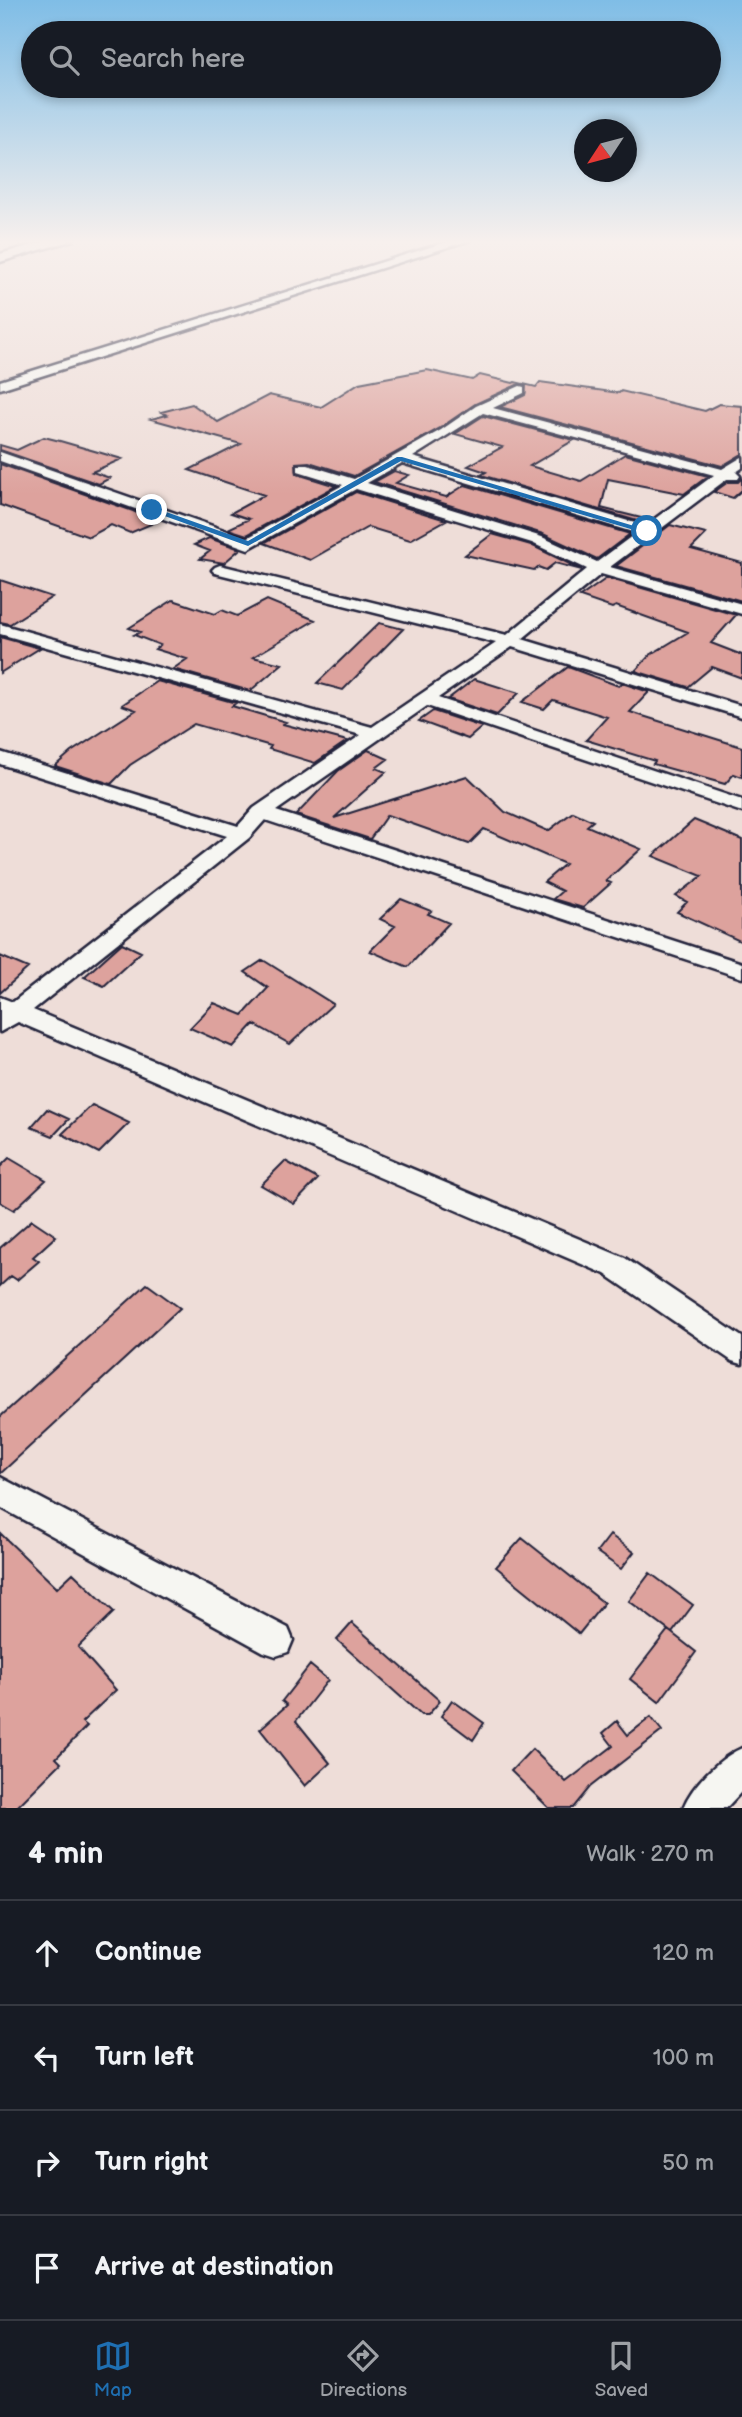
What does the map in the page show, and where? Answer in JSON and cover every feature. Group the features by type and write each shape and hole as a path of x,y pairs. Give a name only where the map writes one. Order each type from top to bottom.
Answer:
{"street":[{"path":"0,385 194,324"},
{"path":"0,456 248,544 481,409 520,390"},
{"path":"481,409 733,476"},
{"path":"400,458 647,531"},
{"path":"6,1013 242,834 261,812 510,641 647,531 733,476 742,461"},
{"path":"303,468 537,540 598,568 742,608"},
{"path":"220,570 510,641 742,712"},
{"path":"0,629 376,734"},
{"path":"422,699 742,806"},
{"path":"0,758 242,834"},
{"path":"261,812 742,971"},
{"path":"6,1013 615,1266 742,1352"},
{"path":"0,1492 275,1640"},
{"path":"701,1808 742,1766"}],"building":[{"path":"427,370 472,380 480,375 536,387 540,382 619,393 621,391 705,411 719,404 742,406 742,454 722,466 500,407 525,395 526,385 519,384 475,404 440,428 354,476 309,462 296,463 297,474 336,486 247,535 228,529 249,519 231,513 264,495 189,470 241,444 151,419 167,415 161,412 192,404 218,422 269,395 321,407 359,383"},
{"path":"483,416 574,440 530,466 581,481 625,454 708,476 684,494 608,479 601,508 649,520 644,523 481,475 486,472 468,466 502,447 455,434"},
{"path":"44,437 122,459 92,472 110,478 99,484 0,450 0,445 17,450"},
{"path":"0,464 133,511 156,522 130,533 111,525 89,537 0,505"},
{"path":"394,471 409,475 396,483 446,497 465,485 630,534 597,559 543,534 374,482"},
{"path":"742,478 742,490 733,498 714,492 728,482 738,482"},
{"path":"356,492 446,520 410,540 368,527 310,560 264,543"},
{"path":"670,525 706,534 691,549 742,563 742,601 616,566"},
{"path":"492,534 531,545 582,570 555,563 546,570 538,567 534,570 465,555"},
{"path":"209,538 240,549 224,563 200,559 210,551 194,545"},
{"path":"607,578 736,615 711,643 742,655 742,678 712,667 688,687 635,671 650,655 688,632 616,606 612,608 580,597"},
{"path":"0,580 52,597 10,624 0,622"},
{"path":"173,600 215,614 222,610 237,616 267,600 315,620 253,657 282,664 250,691 173,669 187,659 155,649 160,645 134,635 140,632 129,628"},
{"path":"379,623 403,629 343,690 317,683"},
{"path":"0,637 39,648 40,648 0,673"},
{"path":"568,667 619,686 622,683 649,692 630,712 742,747 742,777 734,774 725,784 653,764 655,761 586,740 607,717 553,700 544,709 522,702"},
{"path":"474,679 519,693 497,715 448,699"},
{"path":"157,681 236,703 232,706 286,722 283,724 347,741 315,763 269,749 271,746 194,724 130,765 111,784 55,766 71,752 136,710 122,705"},
{"path":"433,711 482,727 468,739 419,721"},
{"path":"368,750 388,759 376,768 386,772 334,818 467,776 505,812 548,831 573,812 593,821 587,826 641,849 606,881 611,883 583,908 553,899 562,891 544,882 565,864 484,829 469,844 387,815 370,839 296,815 338,771"},
{"path":"694,820 742,840 742,942 677,912 687,902 676,896 702,876 653,856"},
{"path":"401,899 431,911 428,914 449,923 408,967 370,951 395,926 380,919"},
{"path":"122,943 141,952 104,986 84,977"},
{"path":"0,956 28,968 0,993"},
{"path":"263,960 333,1004 290,1044 254,1024 233,1047 190,1028 214,1003 243,1015 268,988 245,972"},
{"path":"92,1105 129,1123 99,1153 62,1134"},
{"path":"47,1109 69,1119 53,1136 31,1127"},
{"path":"9,1158 46,1180 14,1210 0,1202 0,1167"},
{"path":"285,1161 318,1179 294,1204 261,1185"},
{"path":"32,1220 56,1236 33,1257 39,1261 17,1280 11,1276 0,1286 0,1248"},
{"path":"147,1284 180,1308 0,1474 0,1417"},
{"path":"0,1533 57,1588 73,1573 114,1612 78,1647 116,1690 82,1722 87,1726 56,1758 61,1763 16,1808 0,1808"},
{"path":"610,1535 634,1552 621,1569 597,1552"},
{"path":"522,1538 604,1603 579,1634 496,1567"},
{"path":"650,1573 693,1605 672,1633 629,1601"},
{"path":"352,1623 440,1701 428,1715 421,1715 337,1640"},
{"path":"668,1630 696,1652 659,1702 630,1679"},
{"path":"310,1665 328,1680 296,1721 330,1763 305,1786 260,1729 287,1705 282,1701"},
{"path":"452,1700 484,1723 473,1740 441,1716"},
{"path":"651,1717 662,1731 590,1787 573,1808 549,1808 511,1771 532,1749 566,1782 613,1746 603,1733 617,1721 628,1735"}],"route":[{"path":"152,510 248,544 400,458 647,531"}]}
